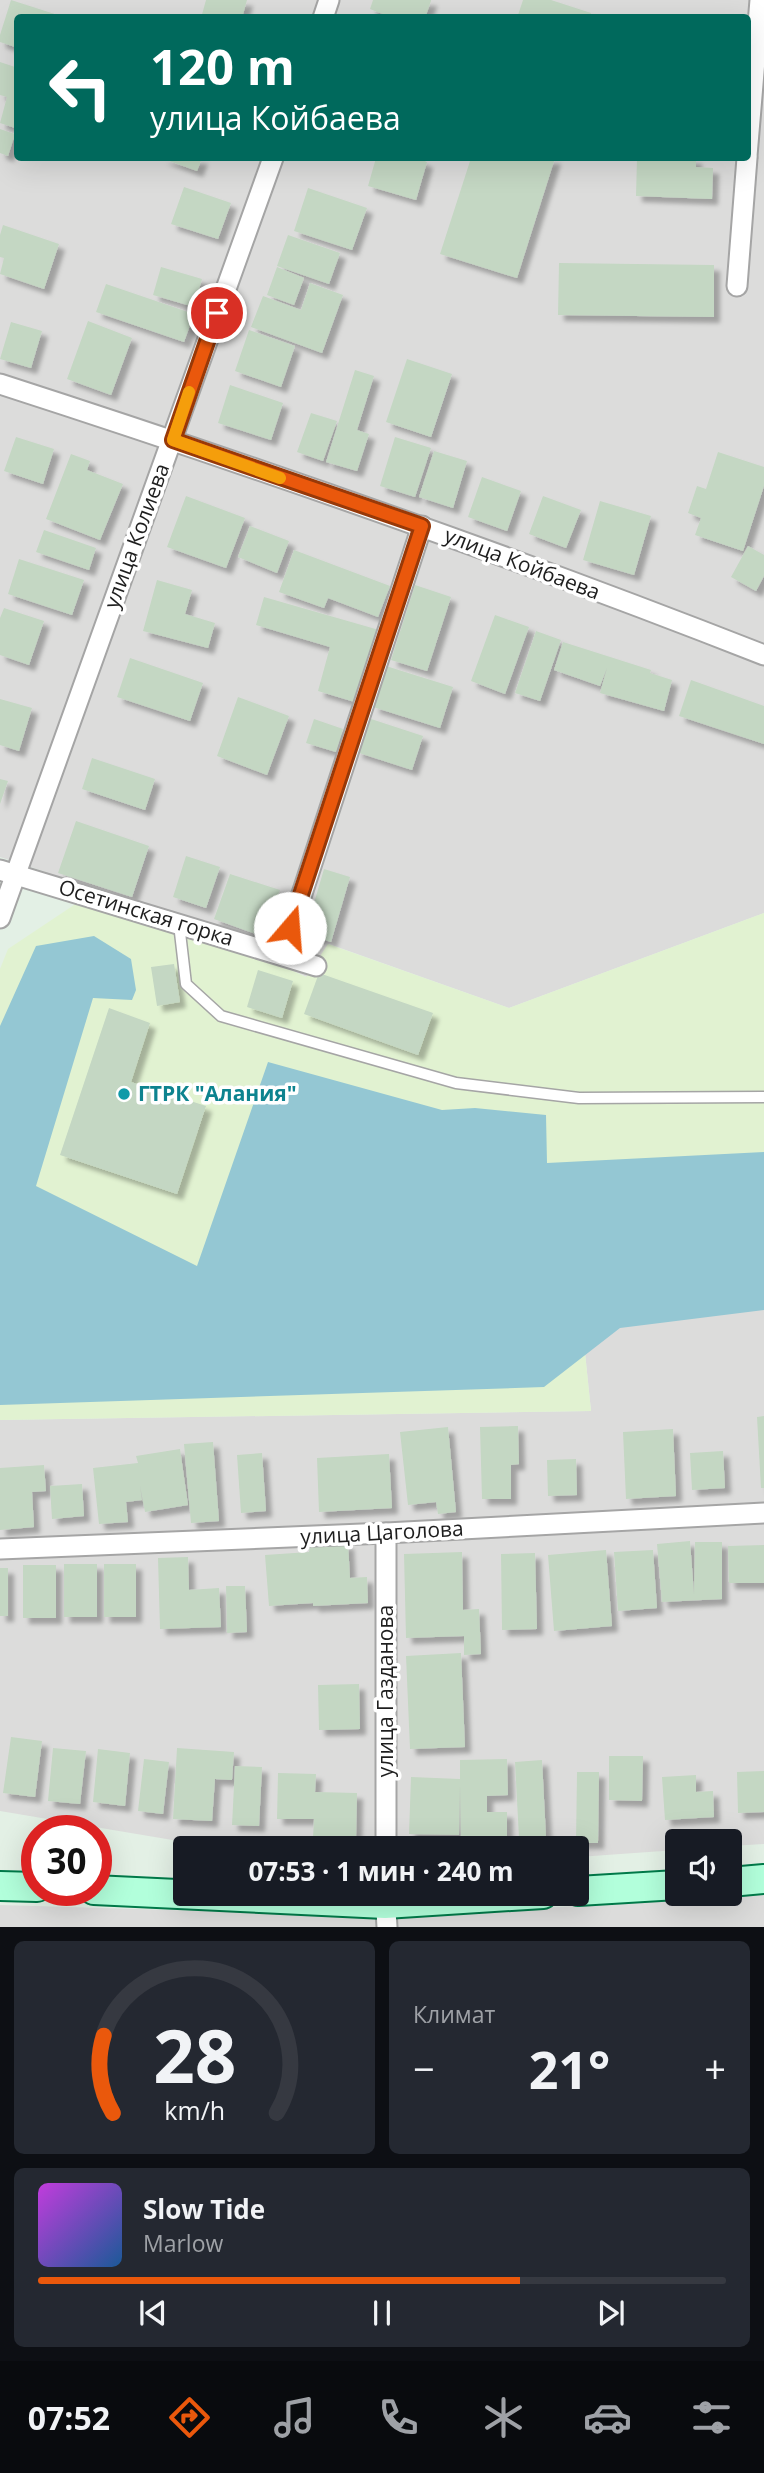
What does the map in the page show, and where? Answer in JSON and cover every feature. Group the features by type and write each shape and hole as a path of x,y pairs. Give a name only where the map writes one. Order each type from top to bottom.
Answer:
{"main road":[{"path":"742,1881 764,1879"},
{"path":"0,1886 21,1887"},
{"path":"589,1890 665,1886"},
{"path":"112,1891 386,1908 408,1906"}],"street":[{"path":"751,109 760,0"},
{"name":"улица Колиева","path":"0,918 8,873 173,440 272,161"},
{"path":"737,286 747,161"},
{"name":"улица Койбаева","path":"0,384 422,526 764,655"},
{"path":"282,954 422,526"},
{"name":"Осетинская горка","path":"8,873 316,966"},
{"name":"улица Цаголова","path":"0,1549 386,1533 764,1513"},
{"name":"улица Газданова","path":"386,1533 386,1836"}],"lane":[{"path":"179,923 186,984 221,1016 234,1020 456,1083 579,1098 764,1097"}],"shaded area":[{"path":"0,0 764,0 764,913 509,1008 329,944 307,977 261,956 83,899 46,872 0,857"},
{"path":"83,899 261,956 306,977 328,944 509,1008 764,913 764,1271 580,1304 591,1411 0,1420 0,969 8,949"},
{"path":"94,936 131,959 136,990 132,1000 93,998 36,1186 197,1266 268,1062 442,1110 475,1108 546,1115 547,1163 764,1152 764,1310 620,1328 544,1387 0,1405 0,1026 36,946"},
{"path":"764,1271 764,1844 742,1845 742,1829 665,1829 665,1851 589,1856 589,1836 173,1836 173,1840 112,1830 112,1815 24,1815 0,1811 0,1420 591,1411 580,1304"},
{"path":"764,1894 764,1927 0,1927 0,1905 403,1917 665,1900 665,1906 742,1906 742,1895"}],"building":[{"path":"11,0 55,14 14,14 14,47 0,42"},
{"path":"206,0 247,0 243,14 202,14"},
{"path":"373,0 431,0 426,14 383,14 370,9"},
{"path":"523,0 551,0 591,13 591,14 518,14"},
{"path":"0,62 14,67 14,128 0,123 7,97 0,95"},
{"path":"0,129 14,134 14,137 8,156 0,153"},
{"path":"169,161 201,161 197,171"},
{"path":"375,161 427,162 416,200 368,186"},
{"path":"470,161 554,161 517,278 440,254"},
{"path":"637,161 696,161 696,167 713,168 712,199 636,196"},
{"path":"184,187 231,203 218,239 171,224"},
{"path":"308,188 367,208 352,250 294,231"},
{"path":"3,225 59,244 44,289 0,274 4,258 0,257"},
{"path":"288,235 340,253 329,284 277,266"},
{"path":"559,263 714,265 714,317 558,315"},
{"path":"161,267 202,279 194,307 153,295"},
{"path":"277,267 304,278 294,305 267,295"},
{"path":"310,283 343,295 322,353 251,327 263,296 301,310"},
{"path":"106,284 194,314 184,342 96,312"},
{"path":"88,321 132,338 111,395 67,379"},
{"path":"11,322 42,331 31,368 0,359"},
{"path":"249,330 295,346 281,387 235,371"},
{"path":"407,359 452,374 431,437 386,422"},
{"path":"355,370 374,376 357,430 369,434 357,471 326,462"},
{"path":"230,385 283,403 271,440 218,423"},
{"path":"311,413 337,421 323,461 297,452"},
{"path":"16,437 54,449 43,484 4,471"},
{"path":"395,437 431,448 415,497 380,486"},
{"path":"434,451 467,461 453,508 419,497"},
{"path":"718,452 764,467 764,486 743,551 695,535 701,518 688,513 697,486 706,489"},
{"path":"71,454 90,461 87,470 123,484 100,540 46,519"},
{"path":"482,477 521,491 507,531 468,517"},
{"path":"186,496 245,518 226,568 167,547"},
{"path":"543,496 581,510 566,548 529,534"},
{"path":"600,501 651,516 634,575 583,560"},
{"path":"250,526 289,541 277,573 238,557"},
{"path":"44,530 96,548 89,570 36,552"},
{"path":"748,546 764,555 764,576 756,591 731,577"},
{"path":"294,550 390,586 378,617 328,598 324,608 279,592"},
{"path":"19,559 84,580 72,615 8,594"},
{"path":"157,580 192,590 185,614 215,623 208,648 143,631"},
{"path":"415,585 451,597 427,671 391,660"},
{"path":"264,597 379,630 358,703 318,691 330,647 256,625"},
{"path":"4,608 44,621 29,665 0,655 0,618"},
{"path":"495,615 529,627 505,694 471,681"},
{"path":"536,631 561,640 540,701 515,693"},
{"path":"563,642 651,670 650,673 672,680 664,711 600,693 607,668 600,686 554,670"},
{"path":"130,658 203,683 190,721 117,697"},
{"path":"386,666 453,687 440,728 373,707"},
{"path":"691,680 764,706 764,744 679,716"},
{"path":"238,697 289,716 267,775 217,756"},
{"path":"0,699 32,708 19,751 0,745"},
{"path":"368,718 423,736 412,770 356,752"},
{"path":"314,719 343,729 336,752 306,743"},
{"path":"92,758 155,779 145,810 82,789"},
{"path":"0,779 8,781 0,804"},
{"path":"76,821 149,846 132,897 58,873"},
{"path":"186,856 220,867 206,908 173,897"},
{"path":"324,869 350,877 331,942 305,934"},
{"path":"230,874 280,890 264,937 214,919"},
{"path":"174,964 180,1002 157,1006 151,967"},
{"path":"258,970 293,981 282,1018 247,1007"},
{"path":"319,973 433,1013 418,1055 304,1014"},
{"name":"ГТРК \"Алания\"","path":"109,1008 150,1023 131,1082 206,1106 177,1194 60,1155"},
{"path":"764,1416 764,1488 761,1488 757,1417"},
{"path":"518,1426 519,1464 511,1465 511,1499 482,1499 480,1427"},
{"path":"448,1427 456,1512 438,1514 436,1502 408,1505 400,1432"},
{"path":"673,1429 676,1496 626,1499 623,1432"},
{"path":"213,1442 219,1521 191,1523 184,1444"},
{"path":"180,1449 188,1505 145,1512 140,1486 142,1500 126,1502 128,1522 99,1524 93,1468 138,1463 136,1456"},
{"path":"723,1451 725,1488 692,1490 690,1453"},
{"path":"262,1453 266,1511 241,1513 237,1455"},
{"path":"389,1454 392,1508 319,1512 317,1458"},
{"path":"576,1459 577,1495 548,1496 547,1460"},
{"path":"44,1465 46,1491 32,1492 34,1527 0,1530 0,1468"},
{"path":"82,1484 84,1516 52,1519 50,1486"},
{"path":"690,1541 694,1594 695,1542 722,1542 722,1599 662,1602 657,1544"},
{"path":"348,1543 350,1578 367,1577 368,1603 269,1606 265,1555 309,1552 310,1546"},
{"path":"764,1545 764,1583 729,1583 728,1546"},
{"path":"606,1550 612,1626 554,1631 548,1555"},
{"path":"653,1550 657,1608 618,1611 614,1552"},
{"path":"462,1552 463,1610 479,1609 481,1654 464,1655 464,1636 406,1638 404,1554"},
{"path":"535,1553 537,1629 502,1630 501,1554"},
{"path":"188,1557 189,1590 219,1588 221,1627 160,1629 158,1558"},
{"path":"64,1564 97,1564 97,1617 64,1617"},
{"path":"104,1564 136,1564 136,1617 104,1617"},
{"path":"23,1565 56,1565 56,1618 23,1618"},
{"path":"0,1568 8,1568 8,1616 0,1616"},
{"path":"226,1586 245,1586 247,1632 227,1633"},
{"path":"461,1653 465,1747 410,1749 406,1656"},
{"path":"359,1684 360,1729 319,1730 318,1685"},
{"path":"11,1737 42,1741 35,1797 3,1793"},
{"path":"53,1748 86,1751 80,1804 48,1801"},
{"path":"177,1748 234,1752 232,1780 215,1779 212,1821 173,1819"},
{"path":"98,1749 130,1753 125,1806 93,1802"},
{"path":"609,1756 643,1756 642,1801 609,1800"},
{"path":"144,1759 169,1762 163,1814 138,1811"},
{"path":"507,1759 508,1795 487,1796 487,1812 507,1812 507,1836 461,1836 460,1786 459,1835 409,1834 411,1777 460,1779 460,1760"},
{"path":"542,1760 546,1836 519,1836 515,1762"},
{"path":"235,1766 262,1767 259,1826 232,1825"},
{"path":"764,1771 764,1812 738,1813 737,1772"},
{"path":"577,1772 599,1772 598,1843 589,1843 589,1836 576,1836"},
{"path":"278,1773 316,1774 315,1792 357,1793 356,1836 313,1836 314,1819 277,1819"},
{"path":"696,1775 696,1792 713,1791 714,1817 665,1820 662,1777"}],"slow traffic":[{"path":"189,392 173,440 280,478"}],"place":[{"name":"ГТРК \"Алания\"","path":"124,1094"}],"route":[{"path":"217,313 173,440 422,526 290,928"}]}
